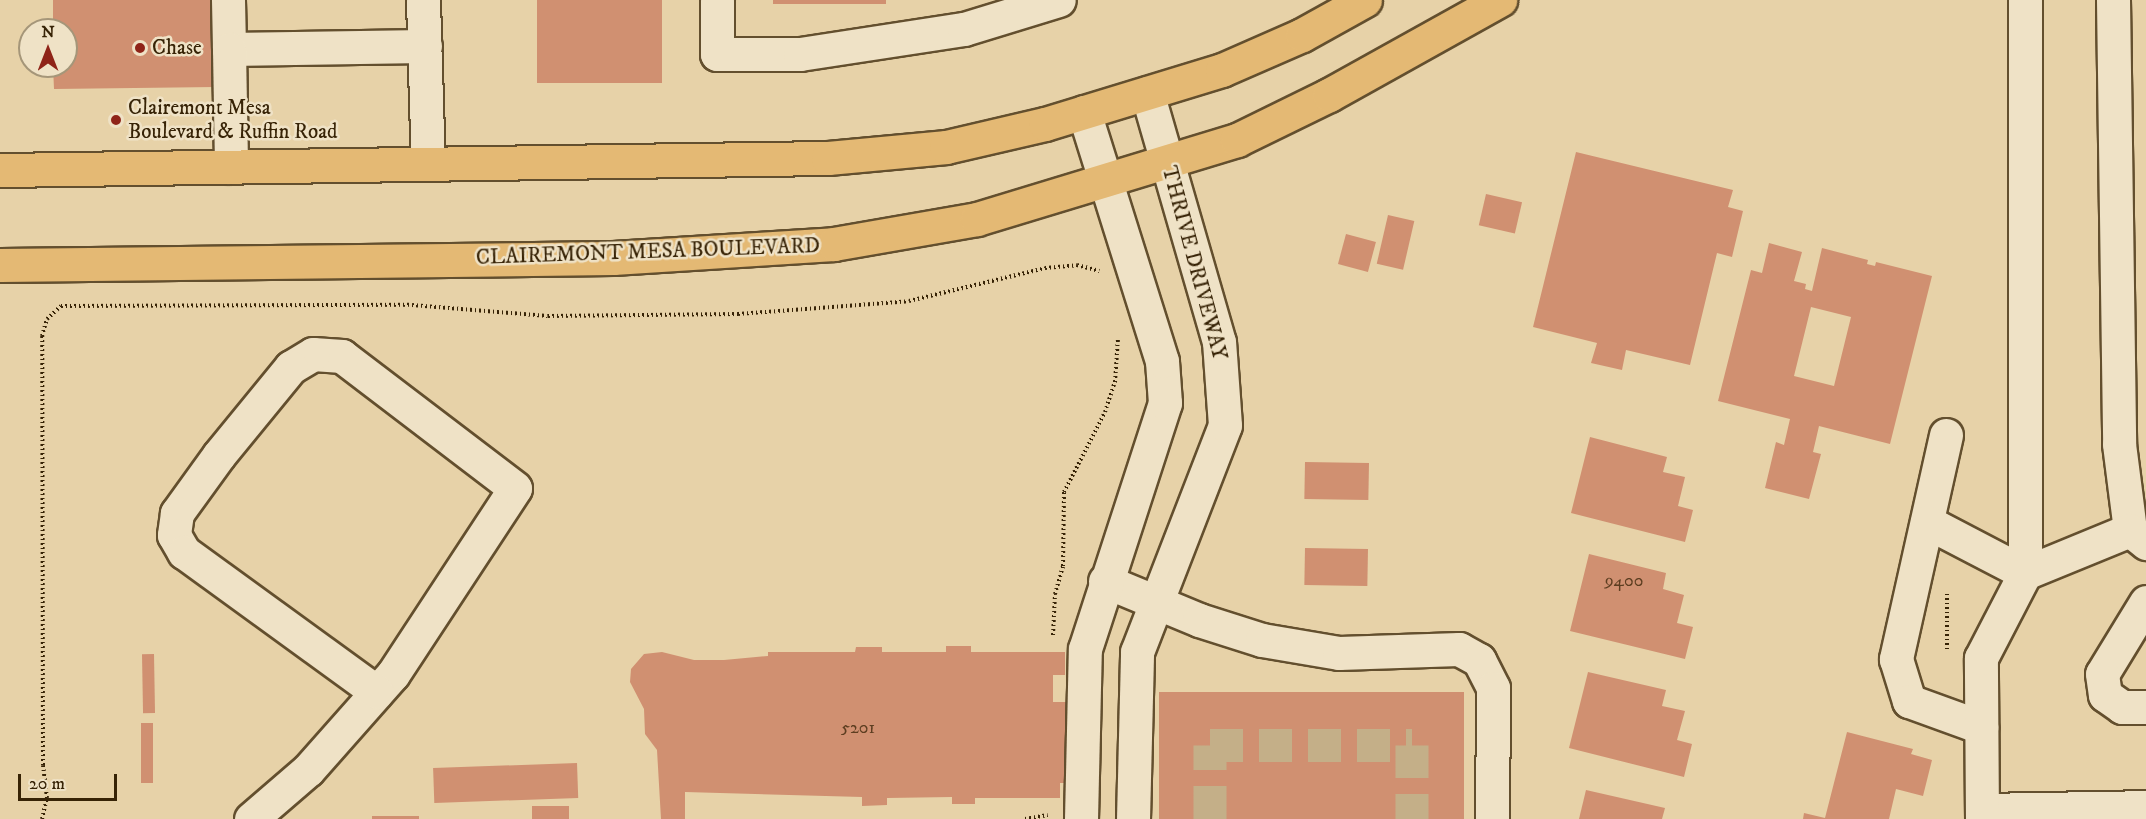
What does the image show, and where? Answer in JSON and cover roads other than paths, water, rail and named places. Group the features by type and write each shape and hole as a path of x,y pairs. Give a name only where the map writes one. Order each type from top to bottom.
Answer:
{"main road":[{"path":"0,170 828,158 946,147 1084,112 1222,70 1302,35 1365,0"},
{"name":"CLAIREMONT MESA BOULEVARD","path":"0,265 613,258 834,244 977,219 1237,140 1329,96 1500,0"}],"street":[{"path":"228,0 231,167"},
{"path":"423,0 428,164"},
{"path":"717,0 717,54 800,54 964,29 1059,0"},
{"path":"2025,0 2025,573 1981,658 1982,814 2146,807"},
{"path":"1927,522 2025,573 2138,536 2119,444 2113,0"},
{"path":"229,49 425,46"},
{"name":"THRIVE DRIVEWAY","path":"1133,819 1137,652 1154,601 1205,483 1225,425 1219,342 1147,93"},
{"path":"1081,819 1085,649 1105,581 1165,403 1162,361 1108,179 1084,112"},
{"path":"250,819 308,770 393,674 515,488 342,356 313,354 291,368 219,455 177,513 174,535 184,552 377,692"},
{"path":"1946,435 1896,659 1909,701 1981,727"},
{"path":"1105,581 1262,640 1340,653 1459,649 1479,660 1493,688 1492,819"},
{"path":"2146,602 2102,674 2105,695 2122,707 2146,707"}],"tunnel":[{"path":"1210,819 1210,745 1412,745 1412,819"}],"place":[{"name":"Chase","path":"140,48"},
{"name":"Clairemont Mesa Boulevard & Ruffin Road","path":"116,120"}]}
